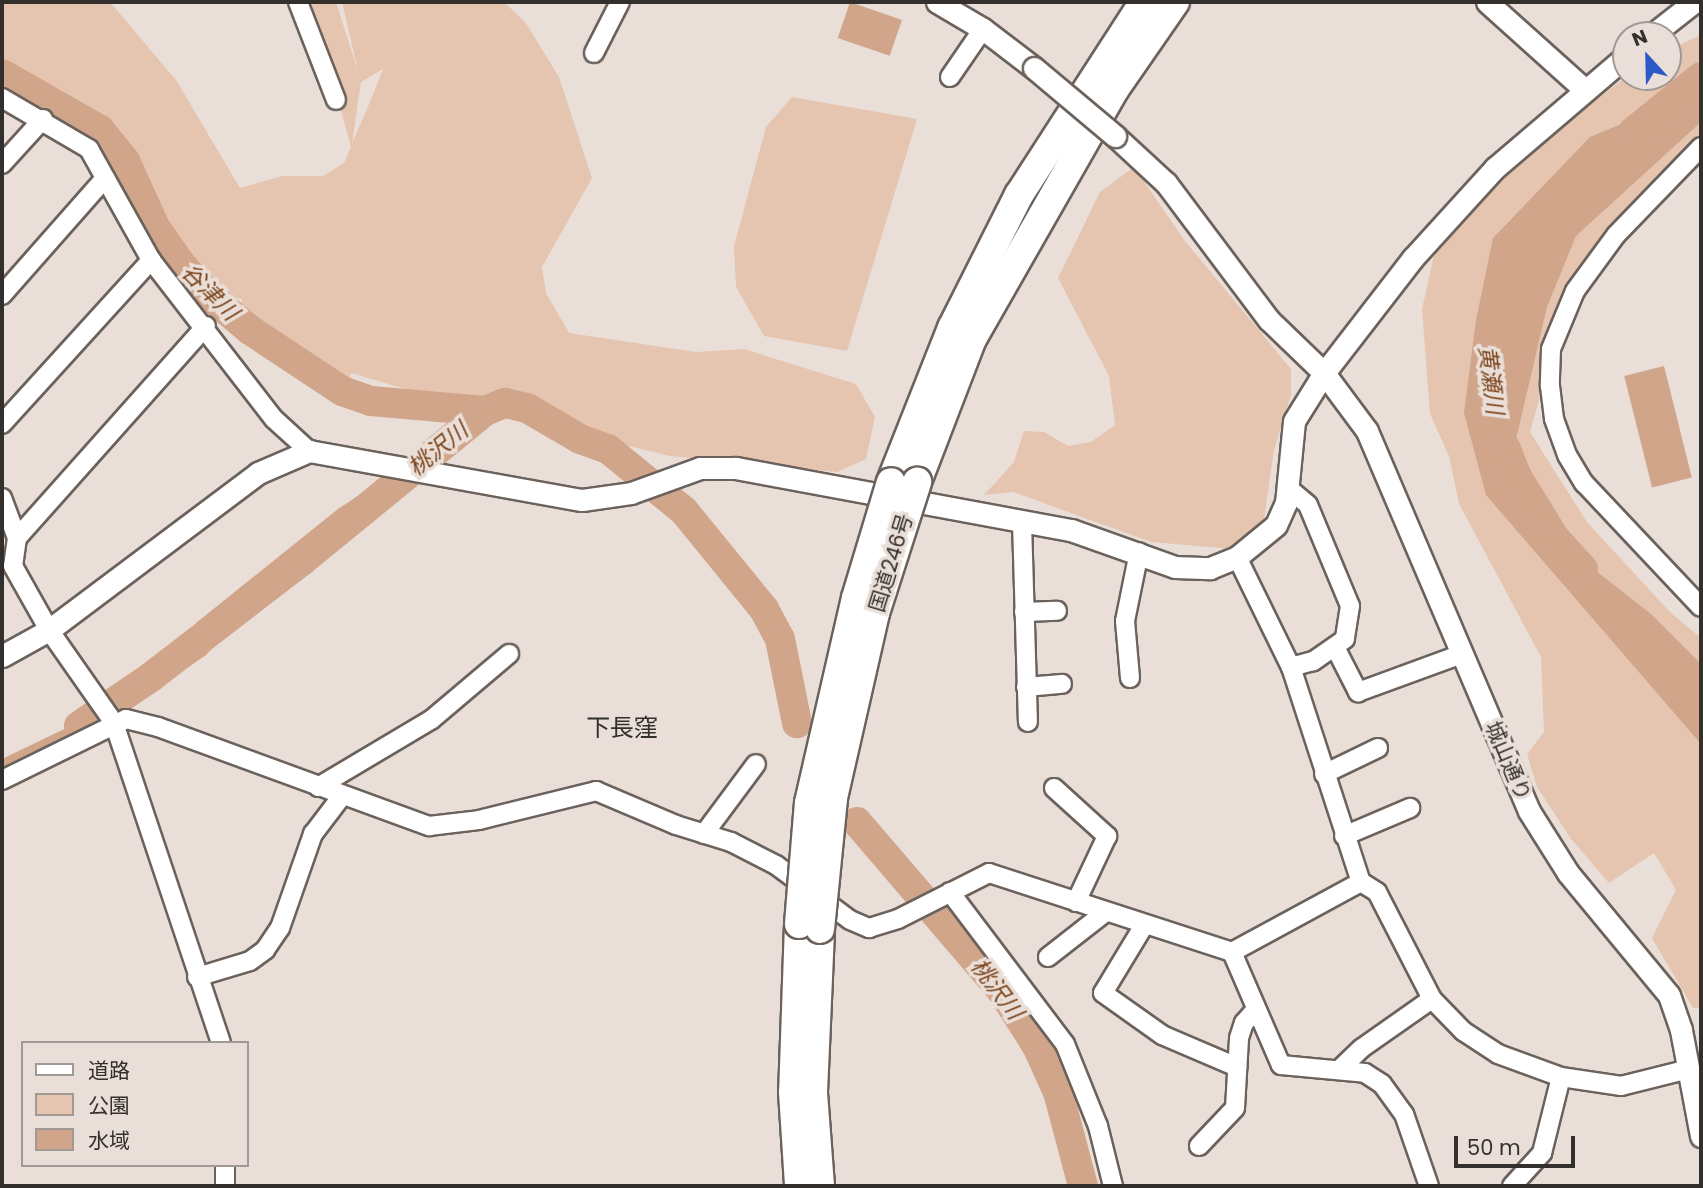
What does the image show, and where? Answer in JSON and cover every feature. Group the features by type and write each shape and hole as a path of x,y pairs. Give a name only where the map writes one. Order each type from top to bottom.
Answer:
{"highway":[{"name":"国道246号","path":"799,1186 793,1092 810,926 836,785 904,482 952,328 1019,195 1144,2"},
{"name":"国道246号","path":"904,482 972,339 1114,90 1175,2"},
{"name":"国道246号","path":"810,926 813,1092 820,1186"}],"street":[{"path":"298,2 336,100"},
{"path":"594,53 620,2"},
{"name":"城山通り","path":"937,2 983,29 1115,136 1178,200 1269,320 1324,373 1367,431 1543,836 1669,995 1689,1069 1701,1136"},
{"path":"1488,2 1584,89"},
{"path":"1669,21 1689,5"},
{"path":"950,77 983,29"},
{"path":"2,656 50,630 258,473 309,451 582,500 631,493 700,468 736,468 1090,534 1192,570 1237,557 1276,525 1287,488 1294,421 1324,373 1451,212 1584,89 1612,67"},
{"path":"2,97 43,119 89,149 151,260 206,326 274,419 309,451"},
{"path":"2,164 43,119"},
{"path":"1701,147 1616,235 1575,291 1551,349 1550,386 1554,419 1567,455 1584,483 1701,607"},
{"path":"2,295 105,177"},
{"path":"2,424 151,260"},
{"path":"9,543 206,326"},
{"path":"1287,488 1308,505 1350,606 1345,639 1313,661 1291,667"},
{"path":"2,498 13,566 50,630 94,690 114,723 197,977 221,1041"},
{"path":"1022,523 1028,722"},
{"path":"1130,678 1125,621 1139,552"},
{"path":"1237,557 1291,667 1361,882 1377,892 1432,999 1463,1031 1498,1054 1561,1077 1622,1086 1689,1069"},
{"path":"1024,612 1057,611"},
{"path":"1335,647 1358,692 1462,654"},
{"path":"318,787 432,719 509,654"},
{"path":"1026,687 1062,684"},
{"path":"2,779 126,719 158,727 429,826 480,820 596,791 776,865 850,920 869,928 898,919 989,873 1076,902 1103,914 1232,952 1361,882"},
{"path":"1324,774 1378,748"},
{"path":"704,834 756,764"},
{"path":"1054,788 1107,836 1076,902"},
{"path":"197,977 250,961 265,950 279,928 313,834 342,796"},
{"path":"1344,836 1410,808"},
{"path":"946,895 1065,1044 1098,1126 1112,1186"},
{"path":"1048,957 1103,914"},
{"path":"1143,927 1103,993 1162,1035 1237,1068"},
{"path":"1232,952 1281,1065 1365,1073 1382,1084 1404,1114 1429,1186"},
{"path":"1340,1069 1362,1048 1432,999"},
{"path":"1199,1146 1236,1108 1237,1068 1244,1023 1256,1009"},
{"path":"1512,1186 1542,1153 1561,1077"},
{"path":"225,1167 225,1186"}],"green space":[{"path":"2,2 110,2 176,80 240,188 282,176 323,176 344,163 351,147 311,2 336,2 358,71 342,2 504,2 526,23 559,77 592,178 542,267 546,293 569,333 696,352 744,349 856,384 875,417 866,459 837,472 670,456 567,431 528,397 456,404 351,373 350,381 294,347 241,309 242,299 222,295 176,257 115,130 2,64","holes":["383,69 352,143 361,82"]},
{"path":"1701,35 1701,144 1654,185 1576,271 1530,432 1587,522 1669,611 1701,638 1701,1008 1693,1008 1652,938 1676,890 1654,853 1609,883 1571,839 1537,787 1527,754 1544,732 1541,657 1459,504 1449,456 1430,414 1422,309 1434,255 1496,176 1612,88 1612,91 1682,91 1682,44"},
{"path":"792,97 917,119 847,351 764,336 736,287 734,246 766,127"},
{"path":"1134,167 1185,241 1291,369 1291,395 1274,450 1264,519 1233,549 1151,542 1013,492 984,495 1014,462 1024,431 1044,432 1068,446 1091,442 1115,425 1109,376 1058,278 1100,192"}],"water":[{"path":"850,2 902,20 890,56 838,38"},
{"path":"1701,91 1701,122 1576,236 1547,307 1514,448 1530,519 1651,614 1701,664 1701,744 1486,495 1464,413 1476,320 1493,238 1590,137"},
{"path":"1664,366 1692,478 1652,488 1624,376"},
{"path":"387,477 391,479 349,507 270,573 251,606 206,655 137,702 2,771 2,759 141,692 192,654 136,672 194,638 196,623 338,509"}],"waterway":[{"name":"谷津川","path":"2,74 100,130 125,161 155,227 180,263 204,291 250,330 342,391 371,401 485,411"},
{"name":"黄瀬川","path":"1633,132 1701,77"},
{"name":"桃沢川","path":"79,726 151,677 303,560 485,411 505,403 527,408 580,439 608,449 684,511 764,609 780,639 797,723"},
{"name":"黄瀬川","path":"1506,449 1516,475 1554,537 1583,569"},
{"name":"桃沢川","path":"857,822 1002,991 1037,1046 1058,1092 1083,1186"}],"district":[{"name":"下長窪","path":"622,728"}]}
